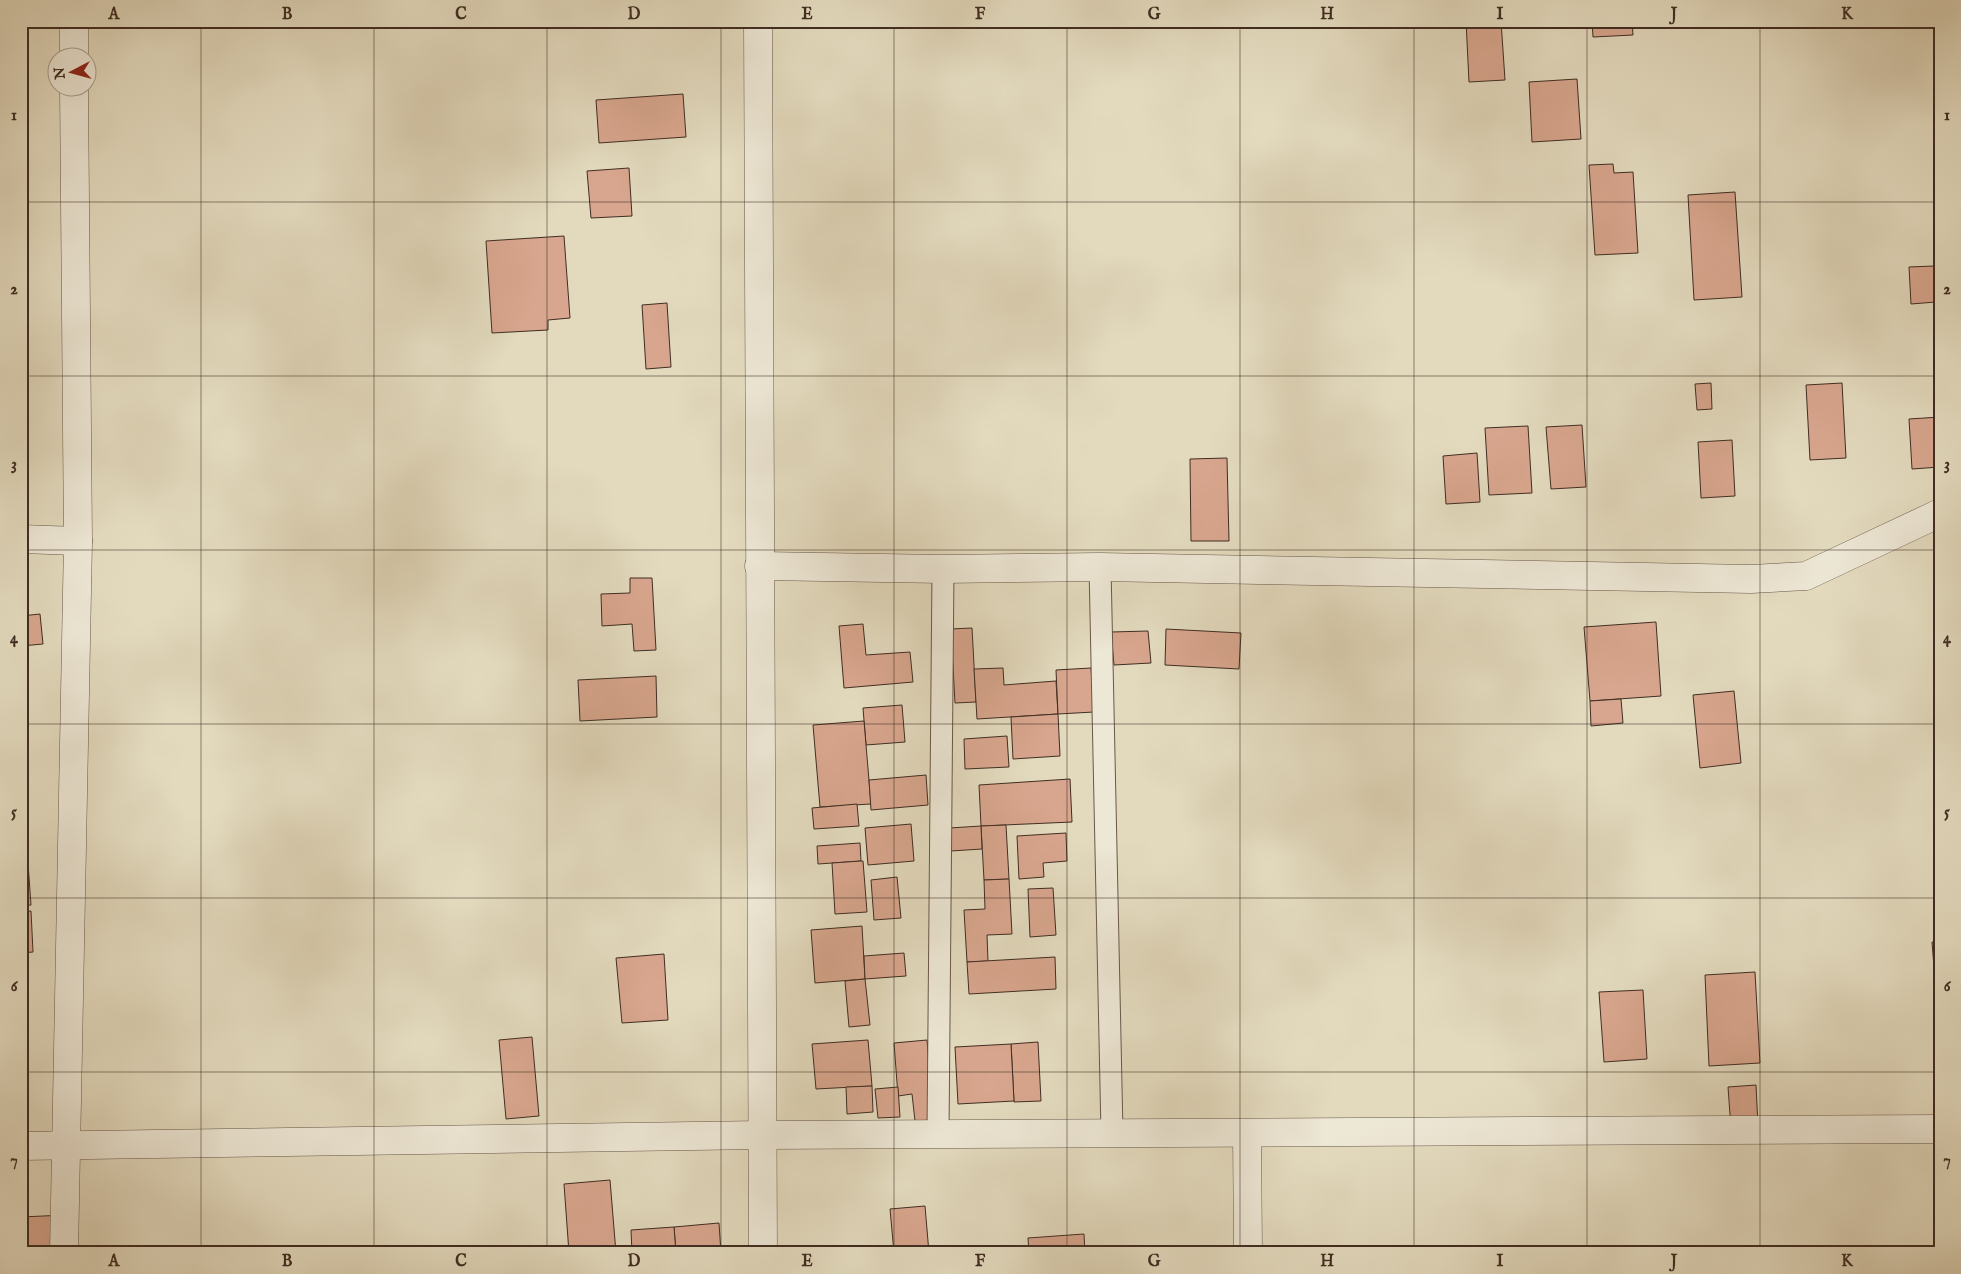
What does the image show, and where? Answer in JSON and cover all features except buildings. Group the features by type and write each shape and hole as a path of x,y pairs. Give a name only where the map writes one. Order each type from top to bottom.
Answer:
{"street":[{"path":"74,21 74,48"},
{"path":"758,21 763,1253"},
{"path":"64,1253 78,541 74,98"},
{"path":"760,566 1100,567 1751,579 1806,576 1940,513"},
{"path":"21,540 78,541"},
{"path":"21,1146 762,1135 1940,1129"},
{"path":"1248,1132 1248,1253"}],"lane":[{"path":"1100,567 1112,1133"},
{"path":"938,1134 943,568"}]}
